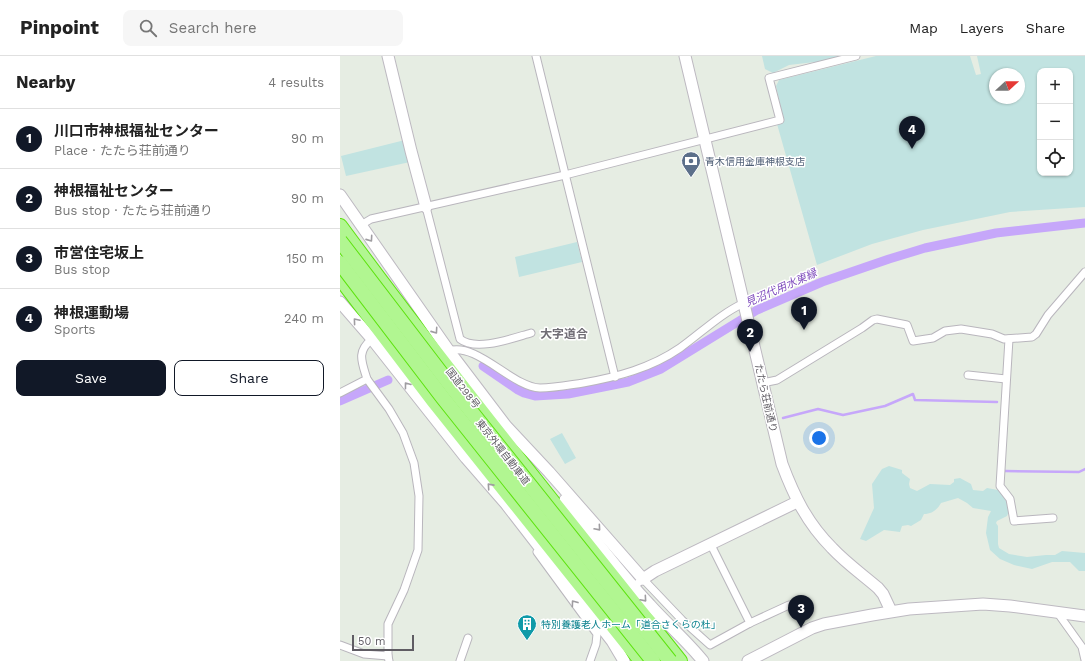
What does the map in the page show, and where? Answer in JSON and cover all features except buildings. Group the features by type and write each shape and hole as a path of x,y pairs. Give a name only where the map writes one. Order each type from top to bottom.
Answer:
{"highway":[{"name":"国道298号","path":"340,225 346,241 387,290 680,661"},
{"name":"東京外環自動車道","path":"346,241 454,390 670,661"},
{"name":"東京外環自動車道","path":"340,262 443,398 653,661"},
{"path":"340,278 435,403 641,661"},
{"path":"638,608 685,661"},
{"path":"614,628 638,661"}],"street":[{"path":"388,56 460,339 464,342 487,345 531,333"},
{"path":"536,56 615,377"},
{"name":"たたら荘前通り","path":"685,56 749,322 778,453 788,482 797,502 812,524 832,549 878,588 883,594 891,611"},
{"path":"361,225 371,220 565,175 780,120 770,78 856,56"},
{"path":"340,195 361,225 410,303 622,574 703,661"},
{"path":"762,383 777,380 873,320 877,319 907,325 913,341 933,338 945,331 961,329 992,334 1004,339 1032,337 1036,334 1048,315 1085,272"},
{"path":"340,302 376,336 466,458 506,504 612,641 624,661"},
{"path":"449,352 460,350 468,352 526,385 539,388 564,386 615,377 656,362 679,349 733,308 745,306"},
{"path":"340,645 364,654 388,659 388,624 404,590 418,550 419,496 414,463 403,433 389,408 367,379 361,358 362,350 365,345 376,336"},
{"path":"1009,339 1000,486 1010,499 1014,521 1053,518"},
{"path":"968,375 1006,379"},
{"path":"340,393 367,379"},
{"path":"506,426 549,472 640,581 710,645 750,623 789,605"},
{"path":"640,581 710,543 797,502"},
{"path":"506,504 518,527 598,632 596,644 590,661"},
{"path":"710,543 750,623"},
{"path":"748,661 812,628 824,624 891,611 926,607 983,604 1057,611 1085,616"},
{"path":"1057,611 1082,647 1085,660"},
{"path":"460,661 468,638"}],"shaded area":[{"path":"762,56 841,56 819,63 815,62 789,65 773,73 765,69"},
{"path":"876,56 970,56 976,75 981,74 977,56 1085,56 1085,207 1010,212 923,230 872,244 817,265 777,124 784,122 776,86 779,80"},
{"path":"405,140 410,162 346,176 341,156"},
{"path":"577,242 582,262 519,277 515,257"},
{"path":"562,433 576,458 565,464 550,439"},
{"path":"889,466 902,470 902,473 910,479 910,488 917,491 930,484 950,485 954,482 954,479 960,478 971,484 973,490 983,491 987,488 998,490 1007,502 1009,509 1007,516 996,523 998,526 999,548 1009,554 1027,557 1055,555 1062,551 1085,553 1085,571 1079,571 1070,562 1052,562 1032,569 1014,565 1000,559 990,550 986,533 988,517 991,511 973,508 958,498 941,503 938,508 924,514 921,520 911,526 902,526 900,532 884,530 866,541 860,539 874,508 872,484 882,469"}],"waterway":[{"name":"見沼代用水東縁","path":"483,366 518,390 535,396 568,394 628,382 661,369 757,310 822,282 925,248 996,233 1085,223"},
{"name":"見沼代用水東縁","path":"340,401 388,380"},
{"path":"783,418 818,409 843,415 885,406 913,394 915,400 997,402"},
{"path":"1005,471 1079,472 1085,469"}],"place":[{"name":"神根運動場","path":"912,149"},
{"name":"青木信用金庫神根支店","path":"691,178"},
{"name":"川口市神根福祉センター","path":"804,330"},
{"name":"神根福祉センター","path":"750,352"},
{"name":"市営住宅坂上","path":"801,628"},
{"name":"特別養護老人ホーム「道合さくらの杜」","path":"527,641"}],"district":[{"name":"大字道合","path":"564,334"}]}
